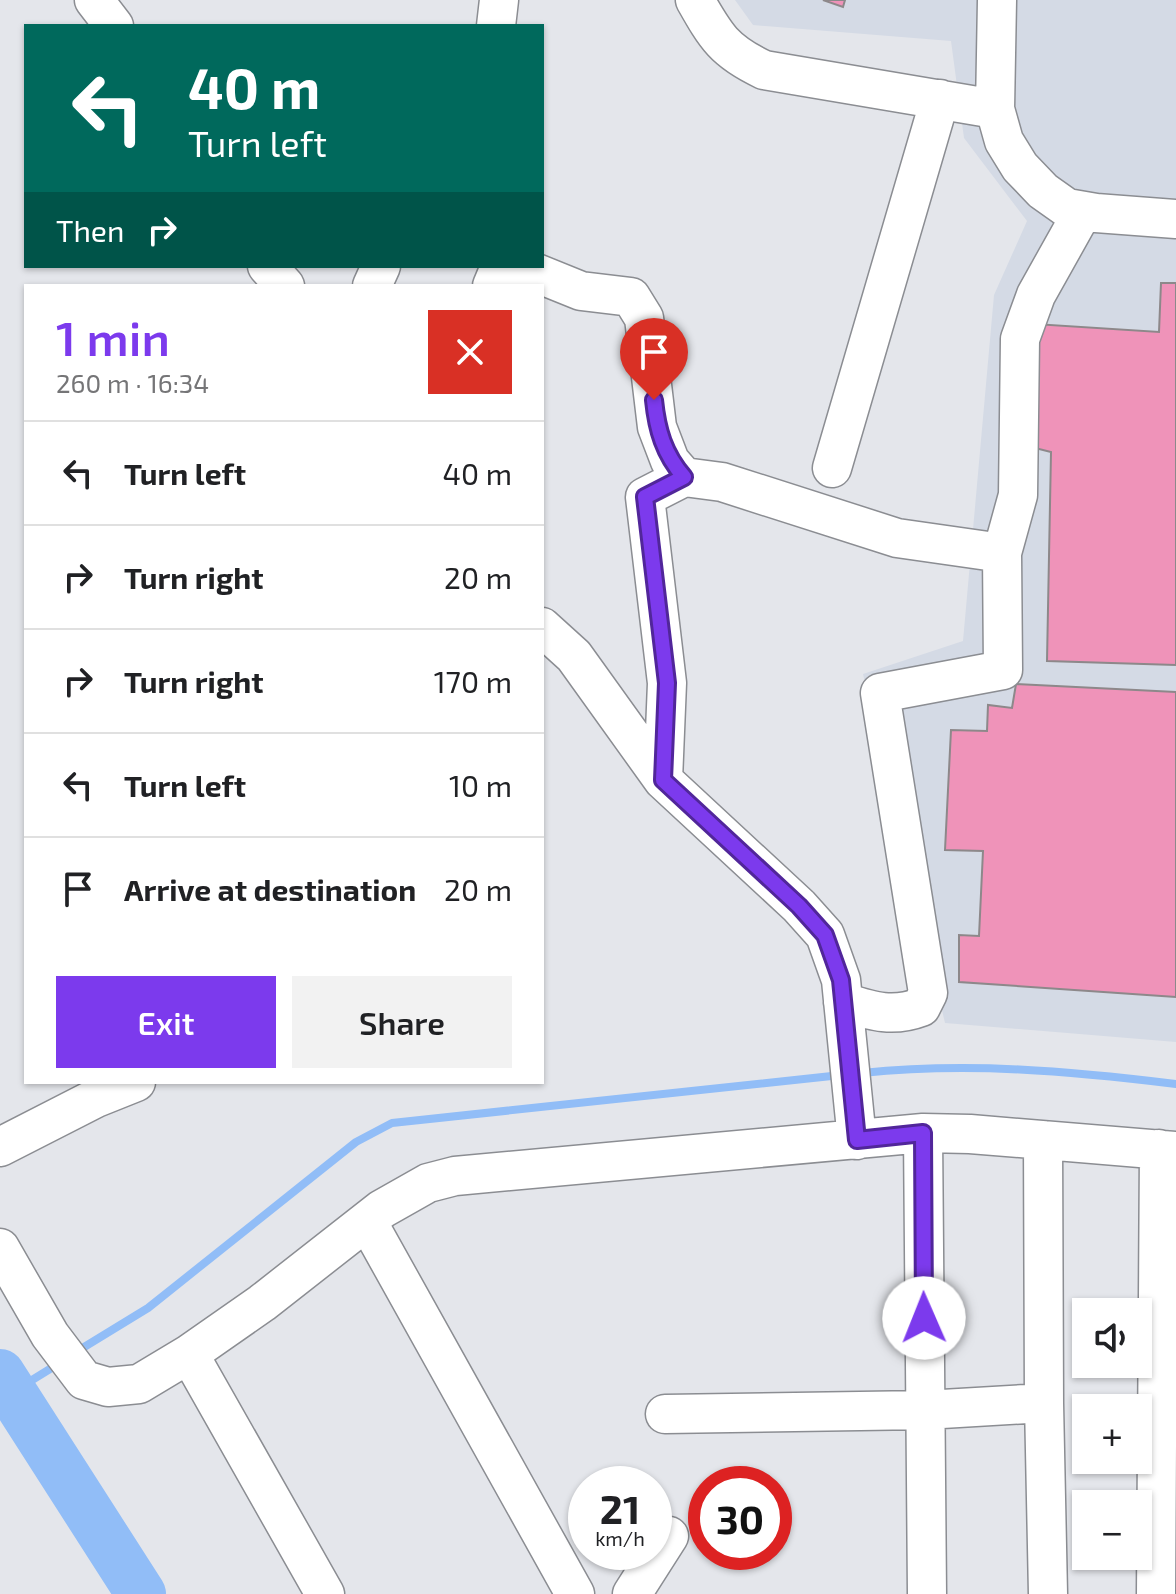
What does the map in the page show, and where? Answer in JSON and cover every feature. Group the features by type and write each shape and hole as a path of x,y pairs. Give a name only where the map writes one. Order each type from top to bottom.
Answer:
{"street":[{"path":"94,0 112,24"},
{"path":"496,24 499,0"},
{"path":"695,0 715,35 736,57 764,70 995,109"},
{"path":"997,0 995,109 1004,141 1020,167 1043,191 1067,208 1176,219"},
{"path":"832,468 940,99"},
{"path":"845,1012 903,1014 921,1007 928,993 880,693 1003,670 1000,584 1002,553 1018,495 1020,339 1036,295 1083,211"},
{"path":"269,268 283,284"},
{"path":"493,284 497,274 514,268"},
{"path":"524,268 581,291 631,297 644,318 657,427 670,461 684,477"},
{"path":"663,780 667,683 645,497 684,477 722,482 897,538 1002,553"},
{"path":"544,629 574,656 663,780 799,906 825,935 841,980 855,1129"},
{"path":"0,1147 96,1098 131,1084"},
{"path":"0,1248 50,1335 84,1380 108,1387 139,1384 189,1354 262,1303 382,1209 428,1183 455,1176 855,1129 1168,1150 1167,1392 1156,1594"},
{"path":"923,1133 927,1594"},
{"path":"1043,1140 1048,1594"},
{"path":"367,1221 575,1594"},
{"path":"189,1354 325,1594"},
{"path":"665,1414 925,1410 1044,1403"},
{"path":"632,1594 647,1570"}],"shaded area":[{"path":"735,0 1176,0 1176,1042 945,1023 863,674 963,641 994,295 1027,221 964,138 951,41 753,25"}],"building":[{"path":"823,0 845,0 843,7"},
{"path":"1161,283 1176,283 1176,665 1047,661 1051,452 1035,448 1035,324 1159,332"},
{"path":"1016,684 1176,692 1176,997 959,982 959,935 979,936 983,851 945,850 951,730 987,731 988,705 1012,708"}],"waterway":[{"path":"862,1073 980,1068 1097,1075 1176,1084"},
{"path":"76,1352 148,1308 356,1142 392,1123 841,1075"},
{"path":"11,1393 58,1364"},
{"path":"0,1374 141,1594"}],"route":[{"path":"654,400 657,427 670,461 684,477 645,497 667,683 663,780 799,906 825,935 841,980 857,1140 923,1133 924,1318"}]}
